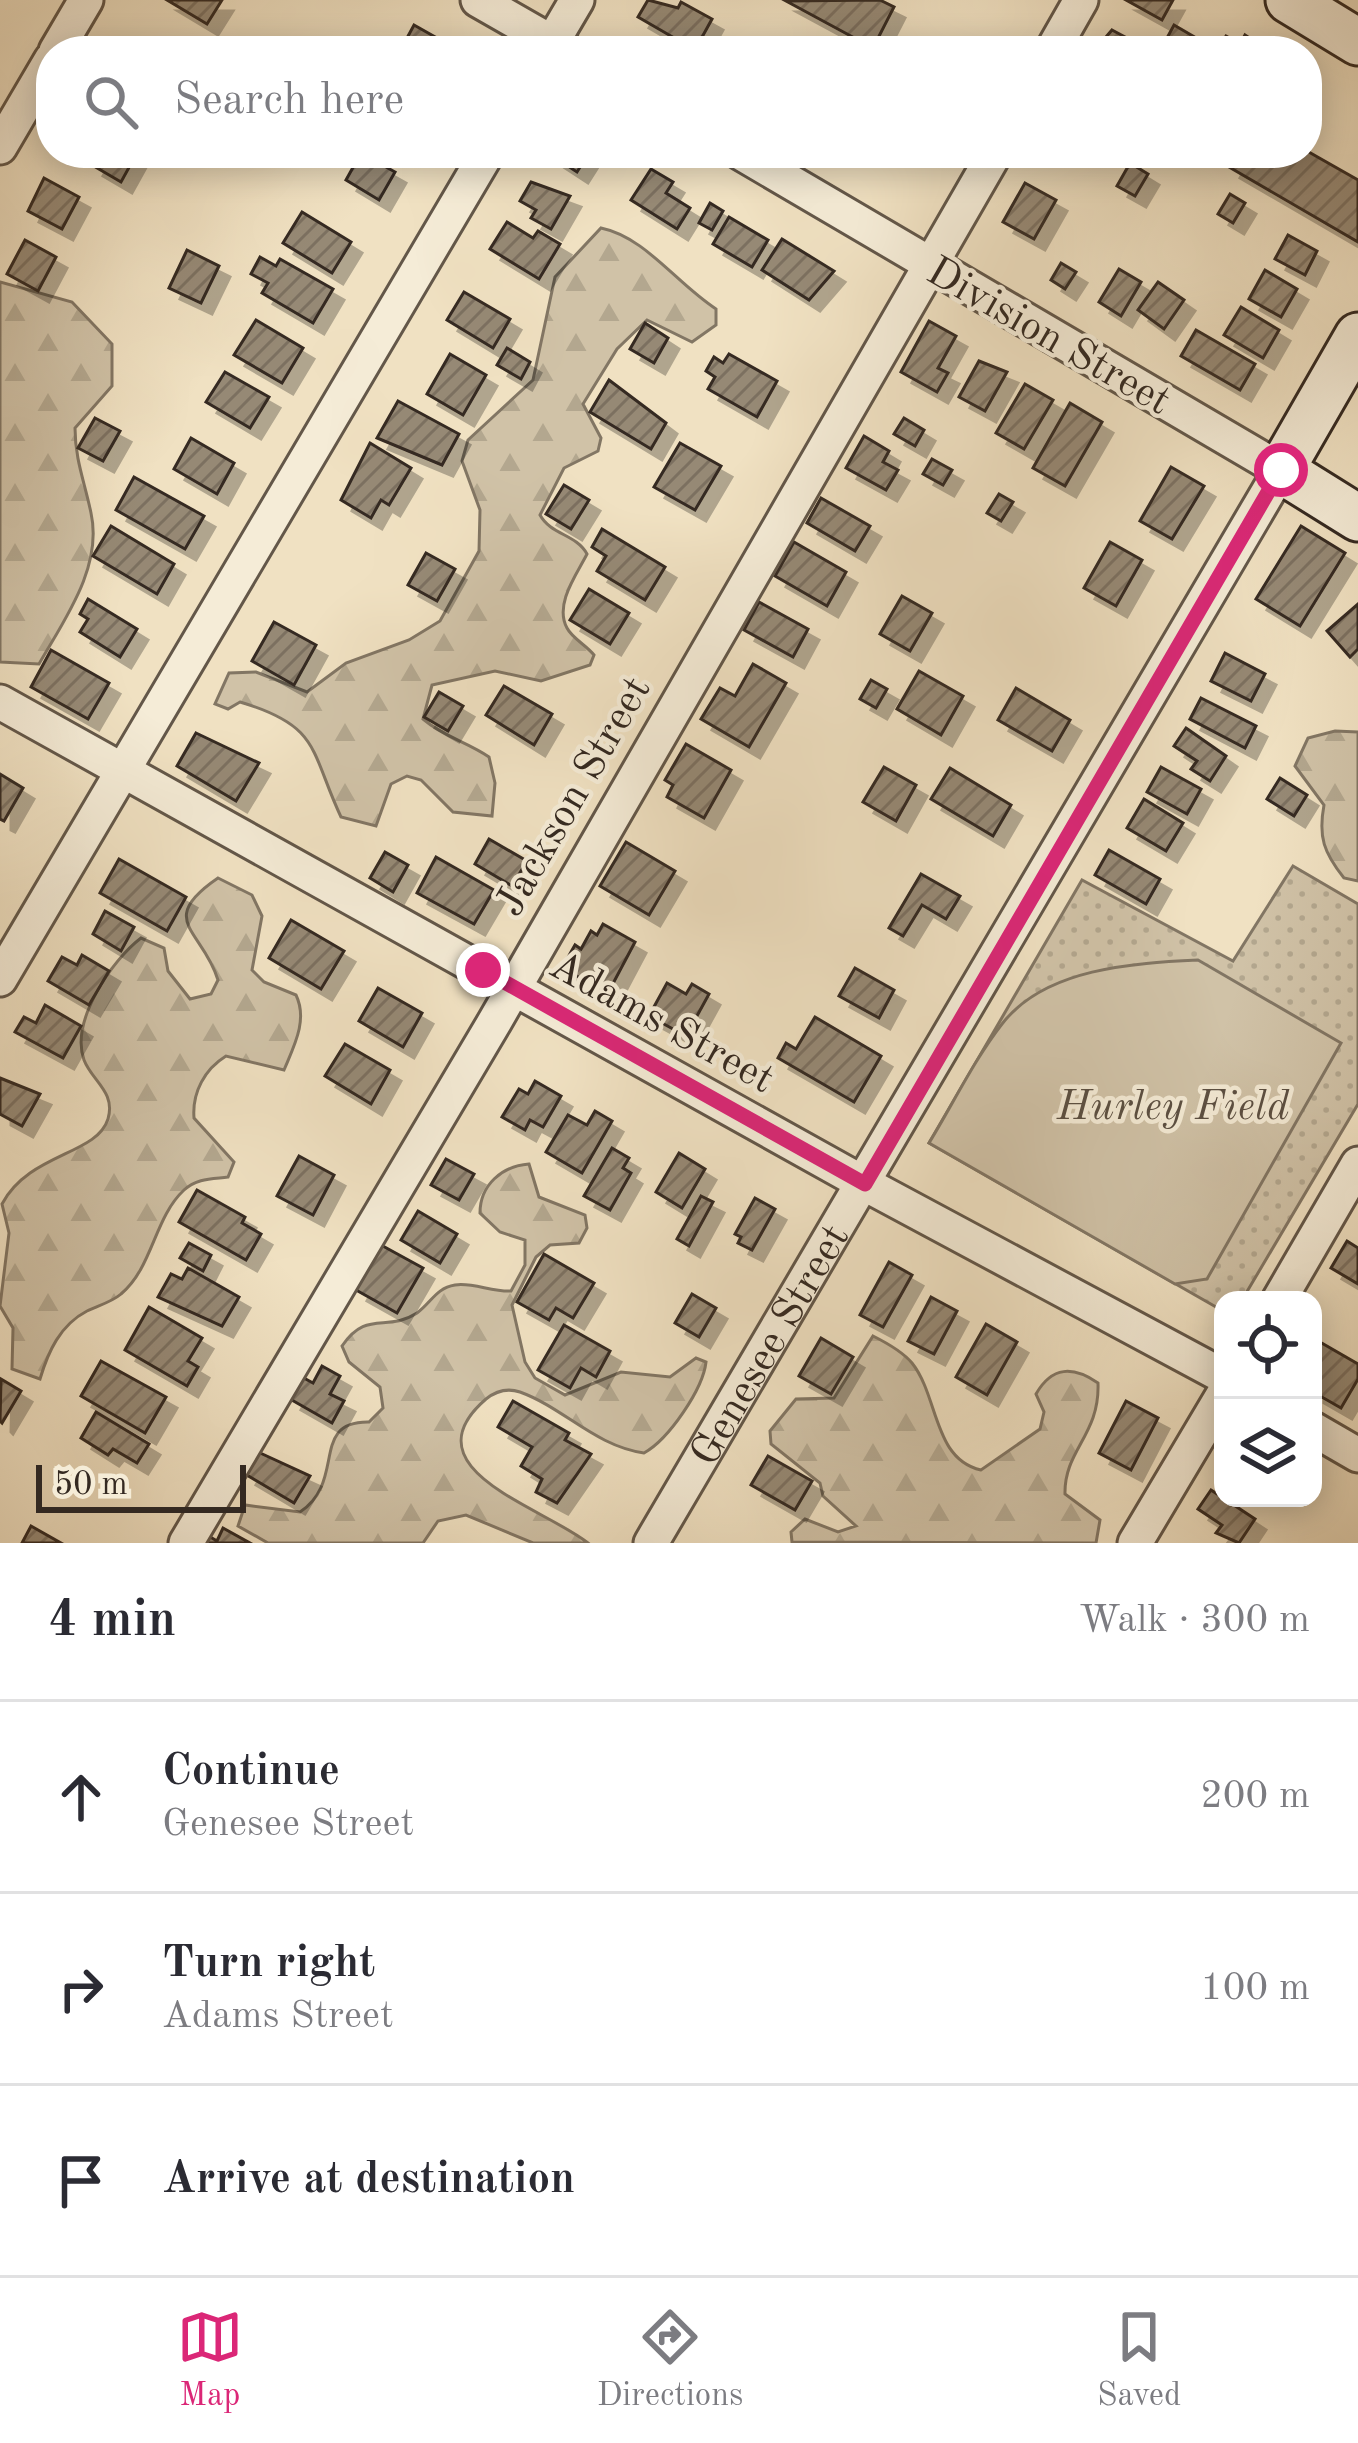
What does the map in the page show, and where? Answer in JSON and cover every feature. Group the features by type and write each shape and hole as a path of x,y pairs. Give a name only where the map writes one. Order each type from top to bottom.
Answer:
{"street":[{"path":"65,36 86,0"},
{"path":"478,0 536,36"},
{"path":"560,36 577,0"},
{"path":"1061,36 1081,0"},
{"path":"1288,0 1358,42"},
{"path":"0,147 36,86"},
{"path":"0,979 478,168"},
{"name":"Division Street","path":"767,168 1358,518"},
{"name":"Jackson Street","path":"186,1543 934,266 987,168"},
{"name":"Genesee Street","path":"651,1543 1358,336"},
{"name":"Adams Street","path":"0,702 865,1184 1214,1371"},
{"path":"1284,1291 1358,1164"},
{"path":"1136,1543 1221,1399"},
{"path":"1322,1434 1358,1456"}],"green space":[{"path":"601,228 632,241 716,309 716,325 692,342 647,320 617,349 583,404 601,438 598,451 564,468 540,515 587,554 563,609 569,632 594,655 590,665 541,681 495,671 432,685 423,719 489,757 495,783 492,816 453,812 421,780 407,776 391,784 376,826 341,817 317,758 299,732 286,721 240,702 228,709 215,704 229,673 256,672 307,692 346,663 409,640 440,621 479,551 480,510 462,461 468,440 533,380 555,277"},
{"path":"0,282 72,302 112,344 112,386 75,428 91,513 91,553 79,592 39,664 0,662"},
{"path":"1335,731 1358,732 1358,881 1344,878 1332,861 1322,836 1324,805 1295,766 1308,738"},
{"name":"Hurley Field","path":"1293,866 1358,904 1358,1104 1247,1291 1214,1291 1214,1306 929,1143 1082,880 1233,961"},
{"path":"218,878 252,895 262,916 252,970 264,982 296,995 300,1023 292,1052 284,1070 226,1056 212,1068 198,1090 194,1118 234,1162 228,1177 199,1181 184,1190 166,1214 132,1283 69,1324 51,1349 40,1379 12,1369 13,1328 0,1306 9,1233 2,1204 28,1174 91,1140 108,1119 109,1101 84,1060 83,1028 96,993 130,948 141,938 164,948 168,971 190,999 211,994 218,980 186,916 199,893"},
{"name":"Hurley Field","path":"1198,960 1341,1043 1207,1279 1175,1284 929,1143 982,1052 1020,1005 1092,972"},
{"path":"529,1164 539,1197 585,1215 587,1228 579,1243 550,1245 536,1257 512,1305 525,1362 535,1378 565,1395 621,1372 670,1377 696,1358 706,1362 699,1386 683,1412 644,1453 610,1443 516,1391 490,1396 465,1424 461,1446 471,1466 490,1484 588,1543 533,1543 466,1515 438,1521 423,1543 268,1543 238,1526 245,1505 300,1512 322,1485 340,1431 369,1422 383,1408 380,1387 349,1362 342,1346 351,1335 369,1325 406,1319 455,1285 511,1291 525,1265 525,1240 500,1232 480,1213 481,1203 494,1179"},
{"path":"873,1336 912,1363 945,1440 965,1464 981,1470 1040,1429 1044,1412 1036,1394 1049,1378 1072,1372 1098,1383 1094,1416 1070,1465 1065,1494 1100,1520 1096,1543 792,1542 791,1532 805,1519 838,1532 856,1526 823,1496 820,1483 771,1444 770,1431 796,1399 834,1398"}],"building":[{"path":"167,0 222,0 207,24"},
{"path":"648,0 678,8 681,2 712,19 703,36 671,36 638,17"},
{"path":"880,0 894,7 879,36 851,36 786,1"},
{"path":"1126,0 1173,0 1162,20"},
{"path":"414,25 433,36 408,36"},
{"path":"1174,25 1193,36 1168,36"},
{"path":"1322,160 1358,180 1358,242 1231,168 1322,168"},
{"path":"97,168 129,168 121,182"},
{"path":"353,168 395,172 379,200 346,180"},
{"path":"1127,168 1148,174 1135,196 1117,186"},
{"path":"651,169 673,182 666,193 690,208 677,229 631,200"},
{"path":"44,178 79,197 62,229 28,211"},
{"path":"531,182 570,196 551,229 531,218 536,210 520,201"},
{"path":"1025,183 1056,200 1034,239 1003,222"},
{"path":"1230,194 1245,203 1233,223 1218,214"},
{"path":"710,203 723,211 712,230 699,223"},
{"path":"302,212 351,242 332,273 283,243"},
{"path":"729,217 768,240 752,267 713,244"},
{"path":"507,222 533,238 538,231 560,244 539,279 490,249"},
{"path":"1288,235 1317,251 1305,275 1275,259"},
{"path":"782,239 834,271 809,300 762,270"},
{"path":"25,240 56,257 38,291 7,274"},
{"path":"187,250 219,266 201,303 169,288"},
{"path":"260,257 276,266 280,259 333,289 313,323 262,293 268,283 251,274"},
{"path":"1061,263 1076,272 1065,289 1051,280"},
{"path":"1119,269 1141,282 1121,316 1099,302"},
{"path":"1265,270 1297,289 1281,317 1249,299"},
{"path":"1158,282 1184,300 1164,329 1138,310"},
{"path":"464,292 510,319 493,348 447,320"},
{"path":"1241,307 1279,330 1263,358 1224,335"},
{"path":"256,320 303,348 282,383 234,355"},
{"path":"929,321 956,336 938,368 948,373 937,392 901,372"},
{"path":"645,323 668,338 654,363 630,349"},
{"path":"1196,330 1255,364 1240,390 1181,356"},
{"path":"507,348 530,362 521,379 497,365"},
{"path":"450,354 486,375 463,415 427,394"},
{"path":"729,354 777,381 757,417 708,389 715,377 706,371 714,357 723,363"},
{"path":"979,361 1007,372 985,411 959,397"},
{"path":"225,372 269,397 250,428 206,402"},
{"path":"609,380 666,423 651,449 590,412"},
{"path":"1025,384 1053,400 1024,449 996,433"},
{"path":"398,401 459,434 442,465 377,438"},
{"path":"1070,403 1102,422 1065,486 1033,468"},
{"path":"95,418 120,431 103,461 78,448"},
{"path":"904,418 924,430 915,446 894,434"},
{"path":"864,436 889,451 883,462 898,470 886,490 846,468"},
{"path":"191,438 234,463 217,494 174,469"},
{"path":"370,443 411,468 389,505 381,500 371,518 341,500"},
{"path":"680,443 721,466 695,510 654,487"},
{"path":"932,459 952,470 943,485 923,474"},
{"path":"1171,467 1204,486 1172,539 1140,521"},
{"path":"134,477 204,516 185,549 116,510"},
{"path":"564,485 589,500 571,529 546,514"},
{"path":"999,494 1013,502 1001,521 987,513"},
{"path":"821,498 870,526 855,551 807,523"},
{"path":"111,526 174,564 157,594 93,556"},
{"path":"1301,526 1345,553 1300,626 1256,599"},
{"path":"602,529 665,567 645,600 597,571 606,556 592,547"},
{"path":"794,542 846,572 827,606 775,576"},
{"path":"1110,542 1142,560 1116,606 1084,588"},
{"path":"426,553 455,569 437,601 408,585"},
{"path":"589,589 629,613 610,644 570,620"},
{"path":"902,596 932,613 910,651 880,634"},
{"path":"88,599 137,629 120,657 80,632 88,619 80,614"},
{"path":"759,602 808,629 793,657 744,630"},
{"path":"1358,604 1358,649 1350,657 1327,631"},
{"path":"274,622 316,645 294,685 252,661"},
{"path":"51,650 109,683 88,719 31,687"},
{"path":"1225,653 1265,674 1251,701 1211,681"},
{"path":"753,664 786,683 749,747 701,719 720,688 735,696"},
{"path":"919,671 963,696 941,735 897,709"},
{"path":"871,680 887,689 876,708 860,699"},
{"path":"504,686 552,714 534,745 486,715"},
{"path":"1016,688 1070,720 1052,751 998,720"},
{"path":"439,692 463,706 448,731 424,717"},
{"path":"1201,698 1256,726 1245,748 1190,719"},
{"path":"1186,728 1226,756 1210,781 1191,769 1197,761 1174,746"},
{"path":"196,733 259,763 236,801 177,766"},
{"path":"686,744 731,770 704,818 667,797 673,785 665,780"},
{"path":"884,767 916,785 896,821 863,802"},
{"path":"1161,767 1201,789 1187,814 1147,792"},
{"path":"950,768 1011,805 993,836 931,799"},
{"path":"0,774 23,788 4,821 0,819"},
{"path":"1280,778 1307,795 1294,816 1267,799"},
{"path":"1144,799 1183,823 1166,851 1127,828"},
{"path":"489,839 527,861 512,886 475,864"},
{"path":"626,842 675,871 649,915 600,886"},
{"path":"1109,850 1160,879 1146,904 1095,875"},
{"path":"385,852 408,865 393,892 370,878"},
{"path":"436,857 494,890 474,924 417,893"},
{"path":"119,859 186,897 167,931 100,893"},
{"path":"921,874 960,896 946,919 922,905 903,936 889,928"},
{"path":"105,911 134,927 121,951 93,934"},
{"path":"291,920 344,951 321,989 269,958"},
{"path":"603,924 635,942 608,993 562,968 575,945 581,949 591,931 597,935"},
{"path":"82,955 109,971 89,1005 48,981 62,957 77,965"},
{"path":"855,968 894,990 879,1018 839,996"},
{"path":"667,983 686,994 692,984 709,994 686,1036 649,1016"},
{"path":"378,988 422,1013 403,1047 359,1021"},
{"path":"45,1005 81,1026 63,1058 15,1032 24,1017 36,1023"},
{"path":"815,1017 881,1056 854,1102 778,1058 786,1043 796,1049"},
{"path":"345,1044 390,1070 371,1104 325,1076"},
{"path":"0,1078 40,1094 22,1126 0,1114"},
{"path":"535,1081 561,1096 543,1127 530,1120 525,1130 502,1117 519,1089 528,1094"},
{"path":"595,1111 612,1121 582,1173 546,1152 568,1115 587,1125"},
{"path":"612,1148 629,1158 623,1168 631,1173 610,1210 584,1196"},
{"path":"679,1153 705,1169 682,1208 656,1192"},
{"path":"299,1156 334,1175 313,1215 277,1196"},
{"path":"446,1159 474,1174 459,1200 431,1185"},
{"path":"197,1190 245,1217 242,1223 261,1234 246,1260 179,1222"},
{"path":"701,1196 713,1202 689,1246 677,1239"},
{"path":"755,1198 775,1209 752,1250 738,1243 741,1237 735,1234"},
{"path":"418,1211 457,1234 440,1263 401,1240"},
{"path":"1347,1241 1358,1248 1358,1284 1331,1268"},
{"path":"189,1243 211,1255 203,1271 180,1258"},
{"path":"381,1245 423,1268 397,1313 356,1290"},
{"path":"544,1254 594,1283 573,1318 556,1308 549,1320 517,1302"},
{"path":"889,1262 912,1275 883,1327 860,1315"},
{"path":"188,1268 239,1297 222,1326 158,1297 171,1274 182,1279"},
{"path":"692,1294 716,1308 699,1337 675,1323"},
{"path":"931,1297 957,1311 934,1354 908,1341"},
{"path":"149,1307 202,1338 188,1361 198,1367 187,1386 125,1350"},
{"path":"986,1324 1017,1342 987,1395 956,1377"},
{"path":"564,1325 610,1351 596,1377 581,1368 570,1388 538,1370"},
{"path":"821,1338 853,1357 831,1394 799,1376"},
{"path":"1322,1343 1358,1364 1358,1379 1341,1408 1322,1397"},
{"path":"101,1361 166,1397 145,1433 81,1396"},
{"path":"322,1366 340,1376 330,1394 344,1401 332,1423 290,1399 302,1377 313,1383"},
{"path":"1,1379 21,1391 2,1423 0,1421"},
{"path":"513,1401 569,1433 565,1440 591,1454 557,1503 536,1492 542,1479 521,1466 532,1447 498,1427"},
{"path":"1126,1401 1158,1418 1131,1470 1099,1453"},
{"path":"96,1412 149,1444 137,1463 113,1449 108,1455 81,1438"},
{"path":"258,1452 310,1476 294,1503 245,1474"},
{"path":"768,1456 812,1481 795,1510 751,1485"},
{"path":"1211,1490 1214,1507 1237,1507 1255,1519 1239,1543 1216,1533 1222,1525 1198,1509"},
{"path":"31,1526 61,1543 22,1543"},
{"path":"223,1528 250,1543 203,1543 207,1535 217,1541"}],"route":[{"path":"483,970 865,1184 1281,470"}]}
